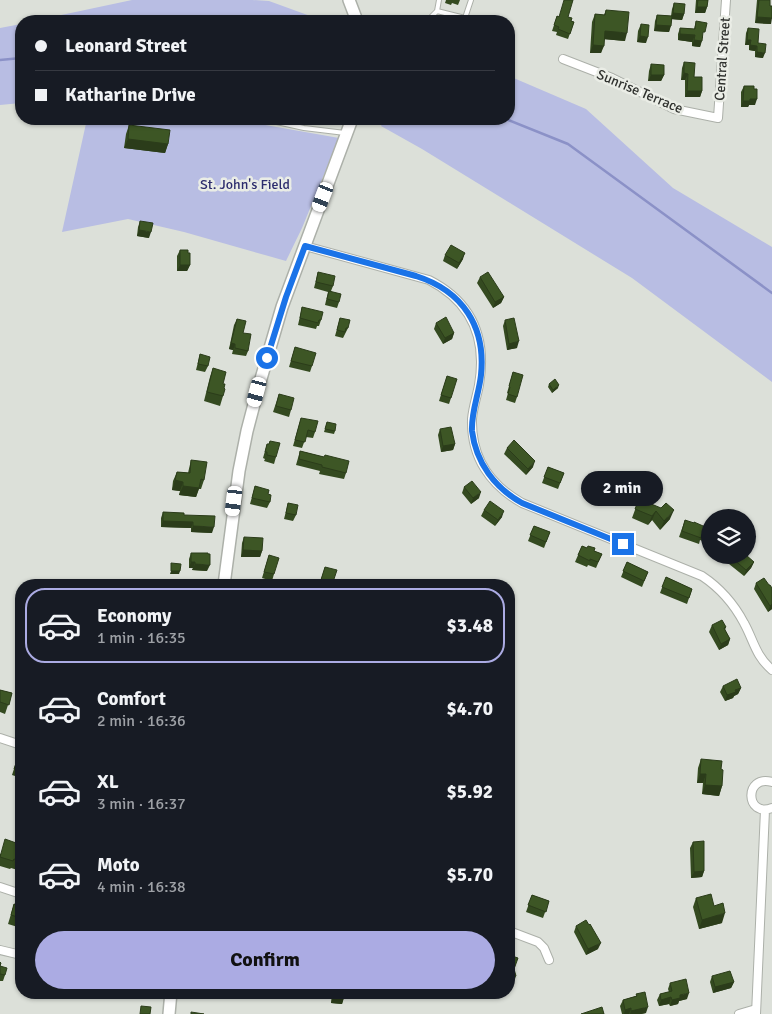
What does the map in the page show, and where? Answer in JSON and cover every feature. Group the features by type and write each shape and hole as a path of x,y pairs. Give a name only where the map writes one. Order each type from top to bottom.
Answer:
{"street":[{"path":"349,0 355,15"},
{"name":"Central Street","path":"718,118 726,0"},
{"name":"Sunrise Terrace","path":"563,59 612,78 674,109 718,118"},
{"path":"225,579 239,471 250,417 276,327 350,125"},
{"path":"305,246 429,280 451,293 468,312 474,324 481,348 481,374 472,417 472,431 479,458 492,479 506,493 522,503 702,576 713,584 731,603 745,625 756,652 772,670"},
{"path":"0,738 15,743"},
{"path":"739,1014 756,1012 768,809 760,809 751,798 754,787 759,782 772,782"},
{"path":"0,886 15,892"},
{"path":"515,933 541,944 549,960"},
{"path":"0,950 15,954"},
{"path":"169,1014 170,999"}],"lane":[{"path":"433,15 437,11 439,0"},
{"path":"466,15 471,0"},
{"path":"437,11 453,15"},
{"path":"290,125 348,133"}],"green space":[{"path":"132,0 252,0 269,1 308,15 61,15"},
{"path":"15,25 15,104 0,105 0,28"},
{"path":"515,79 586,109 673,188 772,247 772,382 632,278 422,149 381,126 515,125"},
{"name":"St. John's Field","path":"86,125 265,125 339,138 302,228 286,261 184,232 128,219 62,232"}],"building":[{"path":"564,0 573,0 568,17 572,18 571,21 574,22 570,34 558,29 559,27 554,25 557,16 559,17"},
{"path":"698,0 708,0 707,7 697,7"},
{"path":"759,0 770,0 772,18 757,17"},
{"path":"674,3 685,4 684,14 673,13"},
{"path":"606,10 629,12 627,33 605,31 604,46 593,45 595,14 605,15"},
{"path":"657,15 672,16 671,26 656,25"},
{"path":"696,21 707,23 702,41 694,40 695,35 680,34 680,28 695,29"},
{"path":"641,24 649,25 648,37 640,36"},
{"path":"748,28 759,29 758,43 766,44 765,53 757,52 757,46 750,45 751,40 747,40"},
{"path":"684,62 695,63 694,77 702,77 702,91 687,91 688,74 684,73"},
{"path":"651,64 664,65 664,75 651,75"},
{"path":"744,86 754,86 754,89 757,89 757,99 743,101"},
{"path":"129,125 170,130 168,144 128,139"},
{"path":"140,221 153,223 151,232 139,230"},
{"path":"451,245 465,253 459,263 445,255"},
{"path":"180,250 188,250 188,253 190,253 190,265 180,265"},
{"path":"318,272 335,276 333,286 316,282"},
{"path":"488,272 504,297 495,302 480,277"},
{"path":"329,291 341,294 339,302 327,299"},
{"path":"302,307 323,312 321,320 318,323 300,318"},
{"path":"446,317 454,333 445,338 436,323"},
{"path":"340,318 350,320 345,332 337,330"},
{"path":"514,318 519,341 509,344 505,320"},
{"path":"237,319 246,321 243,333 251,334 248,351 235,348 235,344 231,343"},
{"path":"295,347 316,353 312,366 291,361"},
{"path":"200,354 210,357 208,366 198,364"},
{"path":"213,368 226,372 223,396 207,392"},
{"path":"513,372 523,375 517,397 508,394"},
{"path":"447,376 457,379 451,398 441,395"},
{"path":"555,379 559,385 553,390 549,384"},
{"path":"279,394 294,398 291,410 276,406"},
{"path":"301,418 318,421 315,432 308,430 305,442 295,440"},
{"path":"327,422 336,424 335,431 325,429"},
{"path":"451,427 455,444 443,446 440,429"},
{"path":"514,440 535,461 528,469 507,448"},
{"path":"270,441 280,443 276,457 267,455 267,452 265,452"},
{"path":"300,451 349,461 346,473 299,459"},
{"path":"191,460 207,462 204,480 201,479 199,488 183,486 183,482 175,480 177,472 190,473"},
{"path":"548,467 564,473 560,483 544,477"},
{"path":"472,481 481,492 473,498 464,487"},
{"path":"594,485 606,490 602,500 590,495"},
{"path":"255,486 269,490 268,494 271,495 270,502 252,498"},
{"path":"639,499 661,508 666,503 674,510 664,521 656,511 652,516 635,509"},
{"path":"490,501 504,511 498,520 484,510"},
{"path":"288,503 298,505 296,515 286,513"},
{"path":"163,512 215,516 214,527 193,526 193,522 163,521"},
{"path":"685,520 694,522 701,525 701,538 682,531"},
{"path":"534,526 550,532 546,542 530,535"},
{"path":"244,537 263,538 262,551 243,550"},
{"path":"582,546 595,548 594,551 602,554 598,562 590,559 590,561 578,555"},
{"path":"191,553 210,554 210,565 191,562"},
{"path":"269,555 279,558 274,574 264,572"},
{"path":"627,562 648,572 644,581 623,571"},
{"path":"171,563 181,564 180,571 171,571"},
{"path":"739,564 752,564 746,570"},
{"path":"325,567 337,570 334,579 321,579"},
{"path":"666,577 692,589 689,598 662,587"},
{"path":"764,578 772,588 772,604 770,606 756,583"},
{"path":"722,620 730,639 721,644 712,625"},
{"path":"737,679 741,688 727,695 723,686"},
{"path":"0,690 12,693 9,705 0,702"},
{"path":"701,759 722,761 722,786 705,785 706,774 700,774"},
{"path":"5,839 15,843 15,859 13,861 0,857"},
{"path":"704,841 704,871 694,872 693,842"},
{"path":"711,894 714,906 723,903 725,913 702,920 696,898"},
{"path":"532,895 549,901 546,912 528,905"},
{"path":"14,904 15,904 15,916 11,915"},
{"path":"586,920 601,943 588,949 576,926"},
{"path":"0,966 7,968 5,975 0,974"},
{"path":"730,971 734,982 715,987 712,976"},
{"path":"686,979 689,993 680,995 680,998 672,1000 671,997 661,1000 660,994 672,991 670,983"},
{"path":"645,992 648,1007 631,1011 631,1008 625,1010 623,1000"},
{"path":"141,1006 151,1007 150,1014 140,1014"},
{"path":"602,1007 604,1014 581,1014"}],"waterway":[{"path":"0,60 15,59"},
{"path":"515,123 568,144 772,293"}],"route":[{"path":"267,358 286,297 305,246 429,280 451,293 460,302 468,312 478,336 482,361 479,387 472,417 472,431 479,458 492,479 501,489 522,503 623,544"}]}
